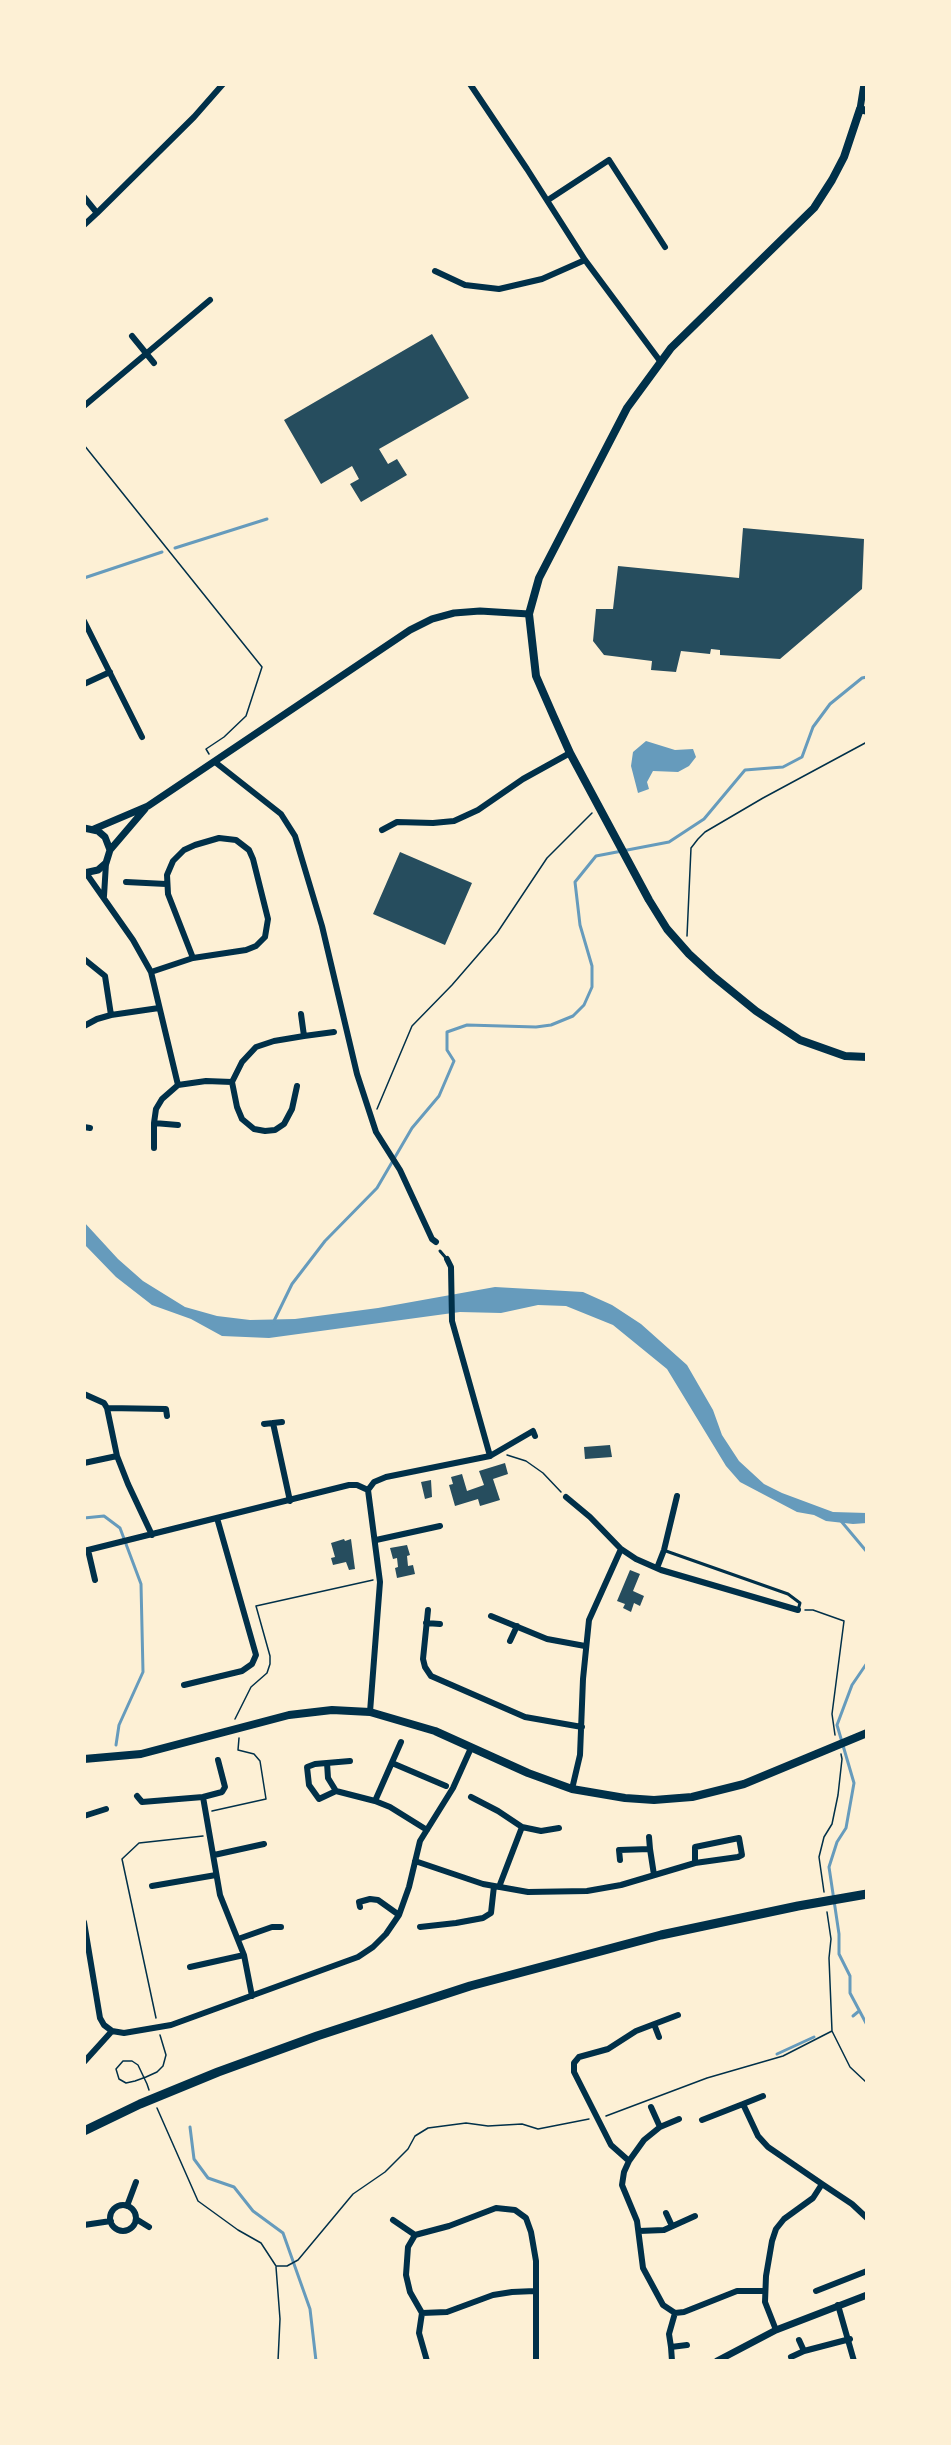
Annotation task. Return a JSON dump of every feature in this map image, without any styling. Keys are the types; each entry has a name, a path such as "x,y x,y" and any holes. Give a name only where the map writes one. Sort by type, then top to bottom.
{"main road":[{"path":"863,110 844,157 814,208 660,361 627,408 539,578 529,614 536,675 570,753 668,929 689,954 713,976 756,1011 800,1040 837,1054 867,1057"},
{"path":"84,1759 141,1754 289,1715 332,1710 370,1712 435,1731 543,1779 572,1789 625,1798 654,1800 692,1797 744,1784 867,1733"},
{"path":"84,2131 140,2104 218,2072 459,1990 661,1935 862,1894"}],"street":[{"path":"84,225 194,117 224,84"},
{"path":"470,84 548,200 585,260 660,361"},
{"path":"863,110 864,84"},
{"path":"548,200 609,160 665,247"},
{"path":"84,197 97,213"},
{"path":"435,271 465,285 499,289 542,279 585,260"},
{"path":"84,406 210,300"},
{"path":"132,336 154,363"},
{"path":"88,827 148,806 351,667 432,619 454,613 480,611 529,614"},
{"path":"84,621 142,737"},
{"path":"84,684 110,672"},
{"path":"382,830 397,822 454,821 478,810 523,779 570,753"},
{"path":"215,762 281,814 295,836 320,917 357,1074 372,1121 400,1170 432,1239 436,1242"},
{"path":"105,898 103,880 110,850 148,806"},
{"path":"88,827 105,837 110,850"},
{"path":"151,972 192,958 246,950 256,946 266,937 268,919 253,859 249,850 236,840 219,838 208,841 184,850 173,861 166,884 192,958"},
{"path":"106,864 98,870 85,873 105,898 151,972 178,1085"},
{"path":"126,882 166,884"},
{"path":"84,959 105,976 111,1015"},
{"path":"84,1026 111,1015 159,1008"},
{"path":"301,1014 304,1036"},
{"path":"297,1086 292,1109 284,1124 276,1130 265,1131 254,1129 242,1119 232,1082 242,1062 256,1047 274,1041 334,1032"},
{"path":"154,1148 156,1109 162,1099 178,1085 206,1081 232,1082"},
{"path":"154,1123 178,1125"},
{"path":"447,1259 451,1267 452,1321 490,1456"},
{"path":"84,1394 104,1403 107,1408 117,1456 152,1535"},
{"path":"107,1408 166,1409 168,1416"},
{"path":"264,1424 282,1422"},
{"path":"273,1423 290,1501"},
{"path":"370,1712 380,1579 368,1490 374,1482 386,1478 490,1456 533,1431 535,1436"},
{"path":"84,1463 117,1456"},
{"path":"95,1580 86,1551 350,1485 357,1485 368,1490"},
{"path":"657,1568 664,1550 677,1496"},
{"path":"566,1497 590,1517 621,1549 657,1568 798,1610"},
{"path":"184,1685 242,1671 252,1664 255,1655 218,1518"},
{"path":"376,1540 440,1526"},
{"path":"572,1789 580,1755 585,1646 589,1620 621,1549"},
{"path":"428,1610 423,1659 431,1676 525,1717 582,1727"},
{"path":"491,1616 547,1639 585,1646"},
{"path":"426,1623 440,1624"},
{"path":"510,1641 517,1626"},
{"path":"375,1801 401,1742"},
{"path":"84,1922 100,2018 104,2025 112,2031 124,2033 159,2029 358,1957 386,1934 399,1915 409,1887 420,1841 453,1788 471,1748"},
{"path":"137,1796 142,1802 203,1797 222,1792 225,1787 226,1773 218,1760"},
{"path":"336,1791 319,1799 309,1785 307,1767 350,1761"},
{"path":"327,1763 328,1778 336,1791 390,1807 427,1830"},
{"path":"392,1763 446,1786"},
{"path":"203,1797 220,1895 244,1955 252,1996"},
{"path":"471,1797 522,1827 541,1831 559,1828"},
{"path":"84,1816 106,1809"},
{"path":"420,1927 456,1923 483,1918 491,1914 496,1886 522,1827"},
{"path":"649,1837 654,1875"},
{"path":"415,1861 483,1884 528,1892 587,1891 621,1885 694,1863 738,1857 742,1855 739,1838 695,1847 694,1863"},
{"path":"214,1855 264,1844"},
{"path":"620,1860 619,1850 650,1849"},
{"path":"153,1886 216,1875"},
{"path":"359,1902 370,1899 378,1900 399,1915"},
{"path":"238,1939 272,1927 281,1927"},
{"path":"190,1967 244,1955"},
{"path":"84,1986 94,1986"},
{"path":"629,2161 611,2145 578,2082 574,2068 576,2060 583,2055 608,2049 636,2031 678,2015"},
{"path":"654,2024 659,2037"},
{"path":"84,2062 112,2031"},
{"path":"702,2120 764,2096"},
{"path":"743,2104 758,2136 768,2147 852,2204 867,2218"},
{"path":"651,2107 660,2127"},
{"path":"679,2119 660,2127 644,2140 624,2172 622,2185 637,2221 640,2258 649,2282 663,2305 675,2313 694,2309 737,2291 765,2291"},
{"path":"127,2206 136,2182"},
{"path":"776,2330 765,2302 772,2241 776,2229 784,2219 813,2198 822,2184"},
{"path":"119,2206 127,2206 134,2211 136,2219 132,2227 124,2231 116,2228 111,2221 113,2210 119,2206"},
{"path":"427,2361 419,2333 422,2313 410,2292 406,2275 408,2247 415,2235 449,2226 496,2208 515,2210 526,2218 531,2232 536,2261 536,2361"},
{"path":"666,2213 672,2226"},
{"path":"639,2231 664,2230 695,2216"},
{"path":"136,2219 149,2227"},
{"path":"393,2220 415,2235"},
{"path":"84,2225 111,2221"},
{"path":"816,2291 867,2271"},
{"path":"422,2313 447,2312 493,2295 535,2291"},
{"path":"717,2361 776,2330 867,2295"},
{"path":"838,2306 850,2339 854,2361"},
{"path":"672,2361 669,2334 675,2313"},
{"path":"791,2357 804,2351 850,2339"},
{"path":"799,2340 804,2351"},
{"path":"671,2347 687,2345"}],"lane":[{"path":"440,1251 447,1259"},
{"path":"664,1550 788,1594 800,1603 798,1610"}],"path":[{"path":"84,445 262,667 246,716 224,737 206,749"},
{"path":"687,936 691,848 698,839 705,832 763,798 867,742"},
{"path":"372,1121 412,1026 452,985 497,933 547,858 600,806"},
{"path":"490,1456 511,1456 526,1461 543,1473 566,1497"},
{"path":"255,1606 380,1579"},
{"path":"798,1610 813,1610 844,1621 832,1714 835,1737"},
{"path":"205,1812 266,1798 260,1761 254,1754 238,1750 239,1736"},
{"path":"824,1897 819,1857 824,1837 832,1824 838,1795 842,1759 839,1748"},
{"path":"151,2093 138,2065 132,2061 123,2061 116,2069 119,2079 126,2083 135,2081 157,2072 163,2066 166,2055 122,1859 139,1843 210,1835"},
{"path":"826,1907 831,1939 829,1958 832,2031 850,2067 867,2083"},
{"path":"276,2266 287,2266 298,2260 353,2194 385,2172 408,2149 415,2136 428,2128 465,2123 488,2126 522,2124 538,2129 598,2118 707,2078 783,2056 832,2031"},
{"path":"155,2103 198,2201 238,2230 261,2243 276,2266 280,2319 278,2361"}],"water":[{"path":"646,741 675,750 693,749 696,757 689,766 678,772 653,771 647,782 649,789 638,793 631,766 633,752"},
{"path":"84,1222 118,1259 143,1281 185,1307 217,1316 250,1320 295,1319 378,1308 495,1287 583,1292 612,1305 641,1324 687,1365 713,1410 722,1435 739,1461 764,1484 833,1512 867,1513 867,1523 826,1521 814,1515 797,1512 740,1482 726,1466 667,1369 613,1325 566,1306 538,1305 501,1313 460,1312 269,1338 222,1336 191,1319 152,1305 116,1277 84,1244"}],"building":[{"path":"432,334 469,398 379,449 388,464 397,459 407,475 361,502 350,484 359,479 352,466 321,484 284,420"},
{"path":"743,528 864,539 862,589 780,659 720,655 720,650 711,649 710,654 681,651 676,672 651,670 652,661 604,655 593,641 596,609 613,609 618,566 739,578"},
{"path":"400,852 472,883 445,945 373,914"},
{"path":"610,1445 612,1457 585,1459 584,1447"},
{"path":"505,1463 508,1474 493,1479 500,1500 480,1506 478,1499 455,1506 449,1485 453,1484 451,1477 462,1474 467,1491 484,1485 479,1471"},
{"path":"431,1480 432,1497 425,1499 421,1482"},
{"path":"344,1539 345,1541 351,1539 355,1569 349,1570 346,1562 333,1565 331,1558 335,1557 331,1543"},
{"path":"407,1545 410,1555 407,1556 408,1566 413,1565 415,1574 397,1578 395,1568 398,1567 397,1558 393,1559 390,1548"},
{"path":"630,1570 640,1574 633,1591 644,1596 640,1606 634,1603 631,1612 623,1608 625,1604 617,1601"}],"waterway":[{"path":"175,548 267,519"},
{"path":"84,578 162,552"},
{"path":"273,1323 292,1284 325,1241 377,1188 412,1128 439,1096 454,1061 447,1050 447,1032 467,1025 536,1027 551,1025 573,1016 584,1005 592,987 592,966 580,925 575,882 596,856 669,842 704,819 745,770 783,767 802,757 813,727 830,704 862,678 867,677"},
{"path":"84,1518 104,1516 120,1528 141,1584 143,1672 119,1725 116,1745"},
{"path":"841,1521 867,1552"},
{"path":"867,1663 852,1685 837,1725 854,1783 846,1828 837,1842 829,1867 839,1934 839,1954 850,1976 850,1993 867,2025"},
{"path":"853,2016 859,2011"},
{"path":"777,2054 814,2037"},
{"path":"190,2127 194,2159 208,2178 234,2187 253,2211 283,2233 310,2309 316,2361"}]}
